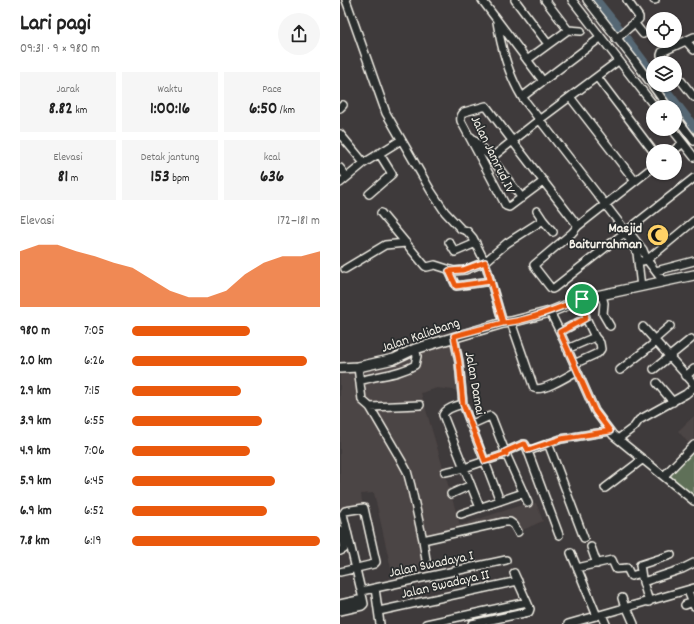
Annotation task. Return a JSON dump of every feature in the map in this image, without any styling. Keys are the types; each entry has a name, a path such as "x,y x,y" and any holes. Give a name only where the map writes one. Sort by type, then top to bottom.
{"main road":[{"name":"Jalan Kaliabang","path":"340,368 394,359 415,349 454,336 550,312 582,299 602,296 662,281 694,275"}],"street":[{"path":"482,0 543,81"},
{"path":"515,0 548,44"},
{"path":"545,0 568,30"},
{"path":"572,0 649,100"},
{"path":"587,0 620,36 634,60 663,100"},
{"path":"620,36 639,19 627,0"},
{"path":"347,1 375,80 381,102 401,140 445,212 461,229 469,233 476,243 485,262 491,281 534,388 538,389 550,385 577,371"},
{"path":"496,19 511,72 516,87 522,97 626,231 637,253 656,271 662,281"},
{"path":"635,24 643,34"},
{"path":"527,60 568,30 581,31"},
{"path":"522,97 600,38"},
{"path":"662,56 662,52 694,38"},
{"path":"686,41 694,50"},
{"path":"491,158 618,61"},
{"path":"597,77 648,144"},
{"path":"682,81 694,97"},
{"path":"570,97 635,181"},
{"name":"Jalan Jamrud IV","path":"513,141 486,106 464,112 460,118 506,206 509,207 522,198"},
{"path":"682,125 694,141"},
{"path":"340,134 364,163"},
{"path":"678,136 694,157"},
{"path":"470,137 472,137 491,158 522,198 544,181"},
{"path":"340,182 364,163 401,140"},
{"path":"513,141 578,226"},
{"path":"369,194 392,174 379,153"},
{"path":"340,168 347,177"},
{"path":"646,172 578,226 572,233 534,265 552,289 694,178"},
{"path":"537,211 553,232"},
{"path":"381,213 425,266 435,265 449,271 463,270 485,262 507,243 543,220"},
{"path":"641,287 643,260 694,221"},
{"path":"449,242 455,252 476,243"},
{"path":"345,269 385,245 406,243"},
{"path":"656,271 693,261"},
{"path":"449,271 456,286 491,281"},
{"path":"602,296 604,304 603,314 610,326"},
{"path":"574,364 596,355 601,349 600,343 594,336 586,318 582,299"},
{"path":"550,312 595,411 610,431 694,501"},
{"path":"560,332 586,318"},
{"path":"620,370 655,341 670,326"},
{"path":"643,327 694,384"},
{"name":"Jalan Damai","path":"454,336 459,362 463,404 500,501"},
{"path":"567,349 594,336"},
{"path":"654,368 691,339"},
{"path":"360,381 395,373 415,365 417,356 415,349"},
{"path":"358,366 362,400 370,407 398,454 406,471 411,486 426,560"},
{"path":"686,376 694,369"},
{"path":"657,383 673,402"},
{"path":"618,439 634,427 639,420 673,402 694,387"},
{"path":"463,404 449,409 443,415 480,508"},
{"path":"370,407 420,405"},
{"path":"470,425 491,416 505,453 528,503"},
{"path":"528,450 559,439 610,431"},
{"path":"548,443 584,538"},
{"path":"445,472 485,461 525,444 559,535"},
{"path":"664,476 694,445"},
{"path":"605,488 643,459"},
{"path":"451,494 471,485"},
{"path":"460,514 523,493"},
{"path":"340,572 356,568 374,564 376,561 365,510 363,508 345,511 343,514 356,568 363,599 363,606 340,611"},
{"path":"423,540 504,522 510,522 514,525 518,532"},
{"path":"340,530 344,549 340,551"},
{"path":"591,547 597,564"},
{"path":"571,553 599,616 606,624"},
{"path":"649,602 642,584 643,582 640,565 671,555"},
{"name":"Jalan Swadaya I","path":"361,591 506,560"},
{"path":"577,568 612,560 616,569 627,568 631,576 641,573"},
{"path":"643,582 694,563"},
{"path":"472,624 529,612 530,609 514,573"},
{"name":"Jalan Swadaya II","path":"379,611 518,581"},
{"path":"375,588 380,624"},
{"path":"568,624 691,590 694,604 685,605"},
{"path":"622,598 634,624"},
{"path":"340,604 363,599"},
{"path":"426,624 527,602"}],"shaded area":[{"path":"454,337 461,391 437,388 421,393 460,525 528,503 536,503 543,521 518,532 510,522 423,540 426,566 392,573 374,493 361,494 363,508 345,511 346,527 340,529 340,368 358,367"},
{"path":"694,416 694,443 691,446 678,431"}],"green space":[{"path":"587,0 596,0 646,64 646,78"},
{"path":"657,92 667,92 673,100 663,100"},
{"path":"682,111 694,127 694,141 682,125"},
{"path":"694,445 694,501 664,476"}],"waterway":[{"path":"596,0 621,31"},
{"path":"625,37 646,65"},
{"path":"667,92 694,127"}],"place":[{"name":"Masjid Baiturrahman","path":"658,235"}],"route":[{"path":"582,299 550,312 503,323 491,281 456,286 454,285 449,271 463,270 485,262 497,298 503,323 454,336 459,362 463,404 485,461 506,454 505,452 523,444 525,444 528,450 561,439 610,431 595,411 560,332 586,318 582,299"}]}
